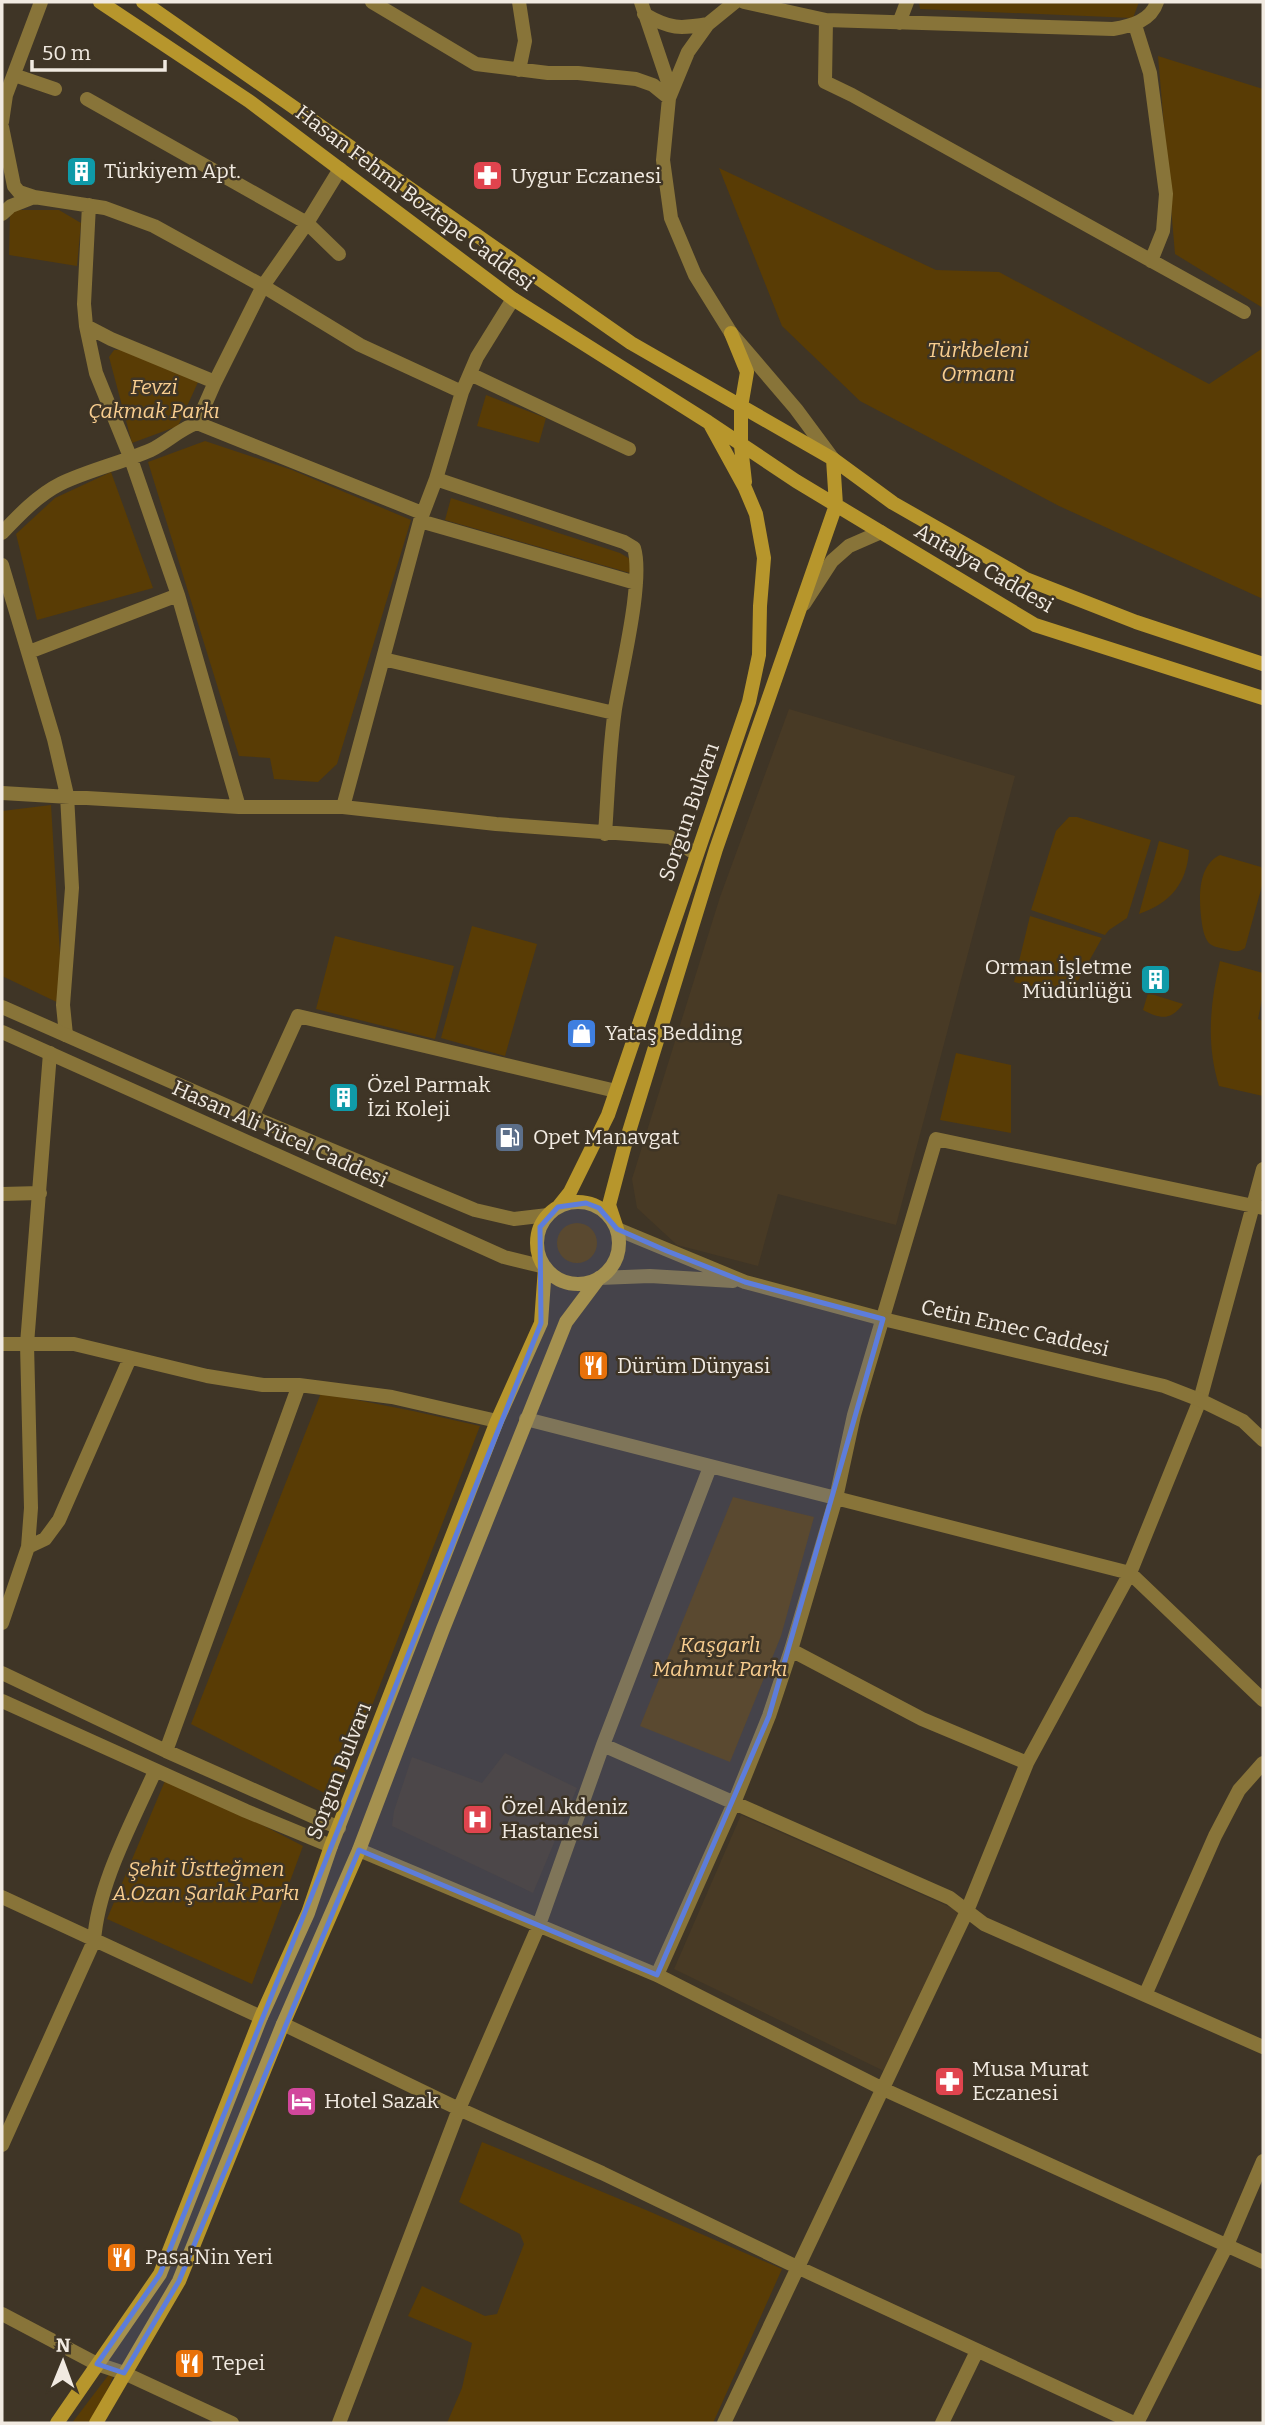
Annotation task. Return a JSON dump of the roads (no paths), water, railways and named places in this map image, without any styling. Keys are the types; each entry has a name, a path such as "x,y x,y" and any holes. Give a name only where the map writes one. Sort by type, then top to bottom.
{"main road":[{"name":"Hasan Fehmi Boztepe Caddesi","path":"100,2 249,101 513,299 708,422"},
{"name":"Hasan Fehmi Boztepe Caddesi","path":"143,2 631,343 741,407"},
{"path":"731,333 747,372 741,407 741,446 746,488"},
{"name":"Antalya Caddesi","path":"741,407 833,459 893,503 1026,579 1136,622 1263,664"},
{"name":"Antalya Caddesi","path":"708,422 741,446 836,505 1035,625 1263,698"},
{"name":"Sorgun Bulvarı","path":"553,1211 570,1192 608,1115 749,702 759,655 764,558 756,514 746,488 708,422"},
{"path":"833,459 836,505"},
{"name":"Sorgun Bulvarı","path":"617,1229 609,1205 624,1147 716,849 836,505"},
{"path":"96,2423 179,2281 284,2024 359,1850 566,1322 617,1257 617,1229 610,1217 599,1208 586,1203 571,1203 553,1211 540,1227 537,1240 538,1254 545,1267 553,1276 576,1284 599,1278"},
{"name":"Sorgun Bulvarı","path":"57,2423 160,2274 261,2017 308,1913 331,1846 497,1421 541,1323 545,1267"}],"street":[{"path":"41,2 6,95 2,125 14,186 19,192 34,197 105,208 154,226 263,286 360,345 463,392"},
{"path":"372,2 477,64 636,79 670,94"},
{"path":"519,2 525,41 519,70"},
{"path":"735,2 708,24 688,52 670,94 663,160 671,218 695,275 731,333 796,409 833,459"},
{"path":"744,2 826,20 1113,29 1135,25 1155,9 1157,2"},
{"path":"899,23 907,2"},
{"path":"643,8 670,94"},
{"path":"643,8 662,24 681,29 708,24"},
{"path":"826,20 825,82 852,94 1244,312"},
{"path":"1135,25 1150,73 1166,194 1163,231 1151,261"},
{"path":"14,75 55,89"},
{"path":"88,99 307,223 339,254"},
{"path":"197,423 263,286 307,223 340,169"},
{"path":"2,214 11,206 34,197"},
{"path":"89,205 84,304 96,373 131,459 178,595 239,807"},
{"path":"343,807 421,517 477,357 513,299"},
{"path":"86,326 215,382"},
{"path":"470,374 629,449"},
{"path":"2,533 17,516 58,485 131,459 163,444 197,423 421,517 636,583"},
{"path":"436,479 624,542 634,548 637,560 636,583 614,713 605,834"},
{"name":"Sorgun Bulvarı","path":"800,611 832,561 849,546 881,532"},
{"path":"2,565 54,738 67,795 72,888 63,1005 66,1035"},
{"path":"29,652 178,595"},
{"path":"383,659 614,713"},
{"path":"2,793 239,807 343,807 605,834 670,837 696,854"},
{"name":"Hasan Ali Yücel Caddesi","path":"2,1007 251,1117 475,1210 514,1219 553,1211"},
{"path":"251,1117 298,1016 616,1091"},
{"name":"Hasan Ali Yücel Caddesi","path":"2,1032 492,1251 545,1267"},
{"path":"2,1623 28,1547 31,1508 27,1344 50,1053"},
{"path":"657,1975 734,1803 769,1716 836,1498 854,1415 936,1139 1258,1207"},
{"path":"724,2423 967,1911 1027,1763 1130,1573 1200,1400 1258,1207 1263,1168"},
{"path":"2,1194 40,1193"},
{"path":"617,1229 745,1282"},
{"path":"599,1278 650,1276 745,1282"},
{"name":"Cetin Emec Caddesi","path":"745,1282 883,1319 1164,1386 1243,1421 1263,1440"},
{"path":"2,1344 74,1344 207,1376 263,1385 299,1385 392,1397 497,1421"},
{"path":"28,1547 46,1539 59,1520 130,1358"},
{"path":"166,1751 299,1385"},
{"path":"526,1419 1130,1573 1263,1700"},
{"path":"339,2423 459,2109 539,1925 603,1745 710,1467"},
{"path":"791,1650 922,1718 1027,1763"},
{"path":"2,1673 166,1751 339,1828"},
{"path":"2,1701 155,1771 331,1846"},
{"path":"603,1745 950,1898 984,1924 1146,1993 1263,2047"},
{"path":"1146,1993 1215,1836 1239,1790 1263,1763"},
{"path":"2,2145 94,1941 96,1915 125,1838 155,1771"},
{"path":"359,1850 657,1975 883,2089 1263,2262"},
{"path":"2,1897 261,2017"},
{"path":"284,2024 459,2109 602,2173 797,2267 1135,2423 1227,2245 1263,2161"},
{"path":"2,2314 97,2364 124,2372 232,2423"},
{"path":"942,2423 977,2351"}],"place":[{"name":"Türkiyem Apt.","path":"81,171"},
{"name":"Uygur Eczanesi","path":"488,176"},
{"name":"Orman İşletme Müdürlüğü","path":"1155,979"},
{"name":"Yataş Bedding","path":"582,1033"},
{"name":"Özel Parmak İzi Koleji","path":"344,1097"},
{"name":"Opet Manavgat","path":"510,1137"},
{"name":"Dürüm Dünyasi","path":"594,1366"},
{"name":"Özel Akdeniz Hastanesi","path":"478,1819"},
{"name":"Musa Murat Eczanesi","path":"949,2081"},
{"name":"Hotel Sazak","path":"301,2101"},
{"name":"Pasa'Nin Yeri","path":"122,2257"},
{"name":"Tepei","path":"189,2363"}],"park label":[{"name":"Türkbeleni Ormanı","path":"978,362"},
{"name":"Fevzi Çakmak Parkı","path":"154,399"},
{"name":"Kaşgarlı Mahmut Parkı","path":"720,1657"},
{"name":"Şehit Üstteğmen A.Ozan Şarlak Parkı","path":"206,1881"}]}
